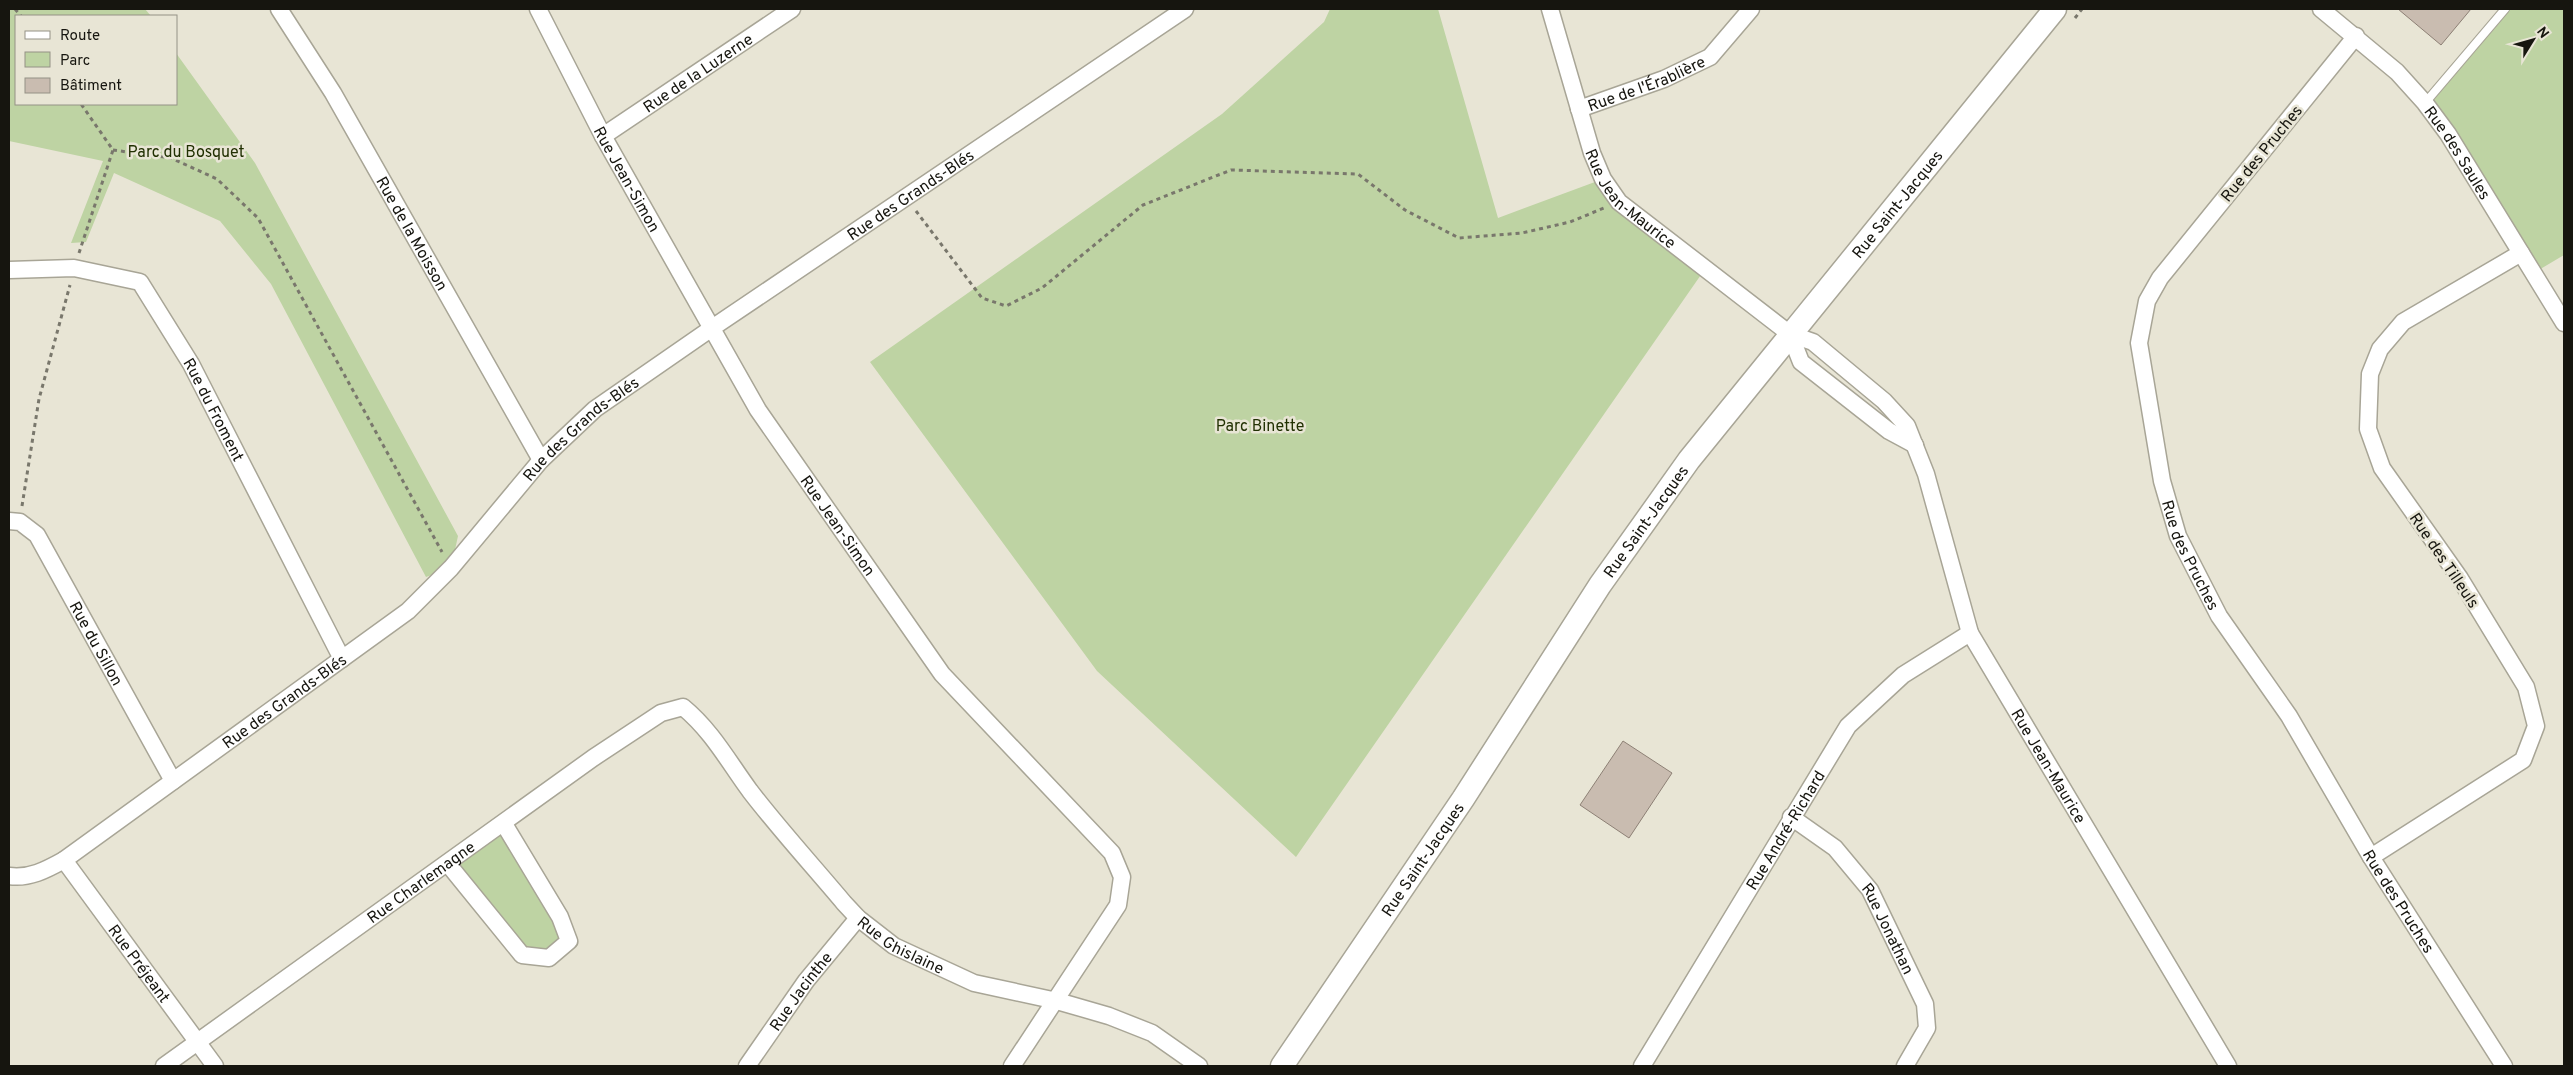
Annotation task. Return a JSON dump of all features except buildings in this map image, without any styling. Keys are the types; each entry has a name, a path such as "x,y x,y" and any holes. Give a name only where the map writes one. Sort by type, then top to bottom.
{"street":[{"name":"Rue de la Moisson","path":"279,9 334,93 541,460"},
{"name":"Rue Jean-Simon","path":"538,9 603,136 758,410 942,674 1112,853 1122,877 1118,905 1057,1001 1012,1066"},
{"name":"Rue de la Luzerne","path":"603,136 792,9"},
{"name":"Rue des Grands-Blés","path":"9,876 20,878 44,871 64,860 408,611 451,568 541,460 595,409 1184,9"},
{"name":"Rue Jean-Maurice","path":"1550,9 1599,170 1618,202 1790,334 1812,342 1884,401 1907,426 1926,474 1970,633 2223,1064"},
{"name":"Rue de l'Érablière","path":"1579,109 1664,79 1710,57 1751,9"},
{"name":"Rue Saint-Jacques","path":"1282,1066 1463,799 1600,585 1689,460 2055,9"},
{"name":"Rue des Saules","path":"2321,9 2356,36 2397,72 2425,103 2448,134 2564,324"},
{"name":"Rue des Pruches","path":"2356,36 2160,278 2147,301 2139,343 2162,481 2178,536 2219,616 2289,716 2372,857 2504,1066"},
{"name":"Rue des Tilleuls","path":"2372,857 2523,760 2536,726 2526,688 2459,577 2382,468 2368,429 2370,374 2380,350 2403,322 2521,253"},
{"name":"Rue du Froment","path":"9,270 74,268 140,282 190,364 342,659"},
{"path":"1790,334 1801,362 1889,431 1914,444"},
{"name":"Rue du Sillon","path":"14,521 37,535 173,781"},
{"name":"Rue André-Richard","path":"1642,1066 1791,817 1848,726 1903,675 1970,633"},
{"name":"Rue Ghislaine","path":"683,707 698,719 720,746 750,790 858,918 894,946 974,983 1057,1001 1109,1016 1152,1033 1199,1066"},
{"name":"Rue Charlemagne","path":"164,1066 504,824 593,758 662,713 683,707"},
{"name":"Rue Jonathan","path":"1791,817 1835,848 1870,890 1926,1004 1927,1028 1905,1066"},
{"path":"448,864 522,955 550,958 569,941 560,917 504,824"},
{"name":"Rue Préjeant","path":"64,860 197,1044 215,1066"},
{"name":"Rue Jacinthe","path":"747,1066 806,982 858,918"}],"lane":[{"path":"2425,103 2505,9"}],"path":[{"path":"82,105 113,150 171,158 217,179 258,218 451,568"},
{"path":"14,521 39,399 74,268 113,150"},
{"path":"906,198 982,298 1006,306 1042,288 1143,205 1232,170 1358,174 1405,210 1459,238 1522,233 1570,222 1618,202"}],"green space":[{"name":"Parc du Bosquet","path":"9,9 145,9 150,15 15,15 15,105 178,105 178,56 255,163 458,536 451,568 426,577 271,284 220,221 114,173 86,242 71,243 103,161 9,141"},
{"name":"Parc Binette","path":"1330,9 1438,9 1498,218 1603,179 1705,269 1296,857 1097,671 870,362 1222,114 1324,22"},
{"path":"2505,9 2564,9 2564,255 2532,274 2425,103"},
{"path":"504,824 569,941 549,958 522,955 448,864"}]}
